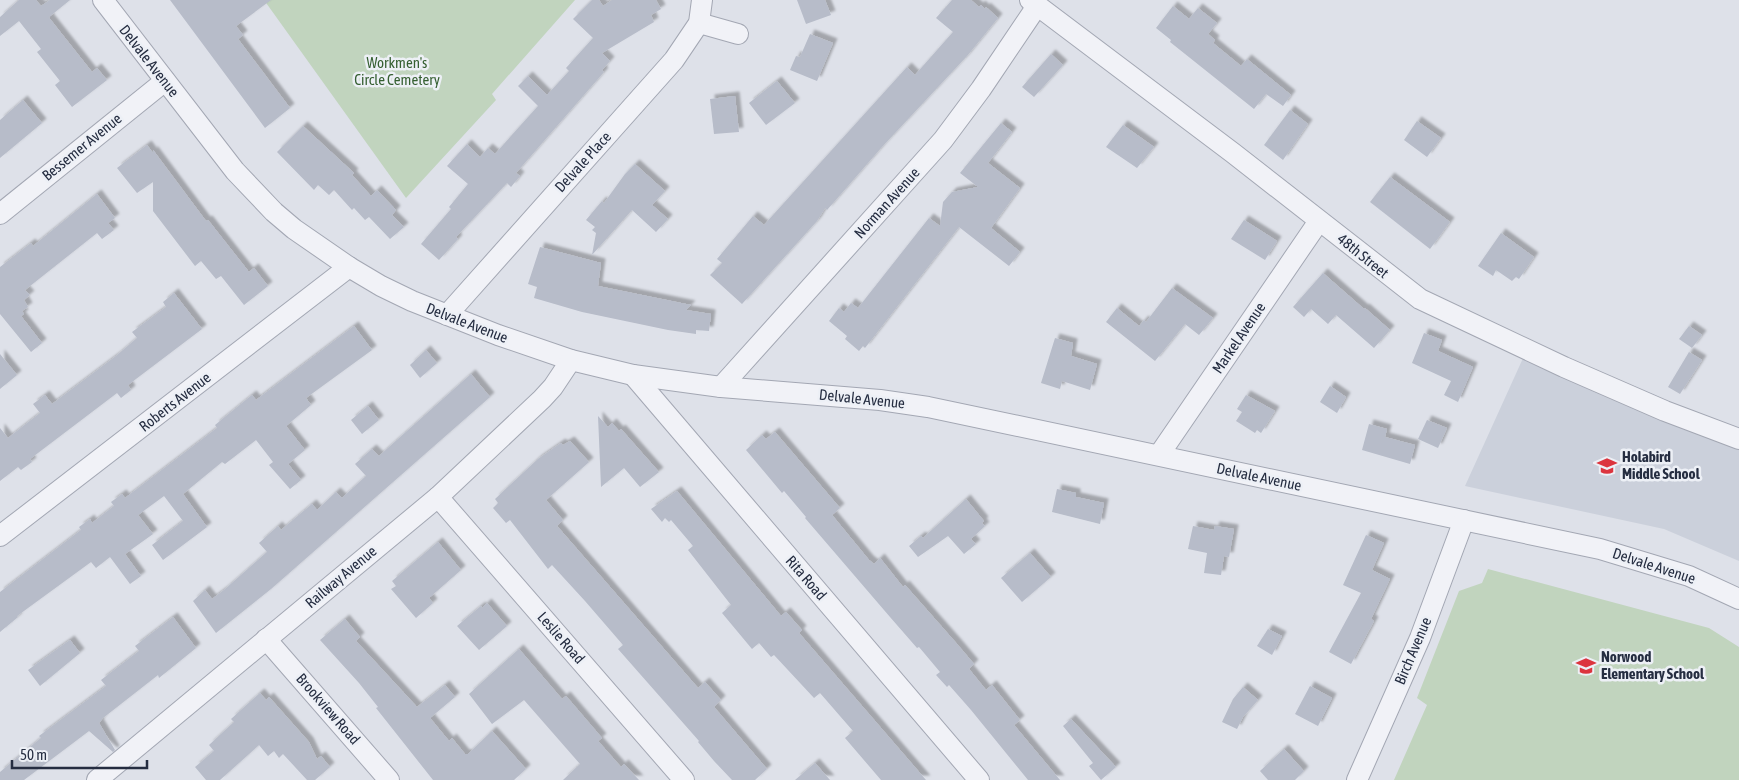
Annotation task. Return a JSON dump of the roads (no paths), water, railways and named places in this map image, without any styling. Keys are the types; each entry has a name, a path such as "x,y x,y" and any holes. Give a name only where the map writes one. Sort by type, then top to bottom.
{"street":[{"name":"Delvale Avenue","path":"103,0 235,171 268,206 294,229 350,267 404,297 447,315 571,360 633,375 721,387 880,400 928,407 1464,520 1644,561 1689,576 1739,599"},
{"name":"Delvale Place","path":"447,315 674,60 699,23 702,0"},
{"name":"48th Street","path":"1033,3 1233,153 1420,299 1564,367 1665,411 1739,440"},
{"name":"Norman Avenue","path":"721,387 942,140 981,90 1033,3"},
{"path":"699,23 738,34"},
{"name":"Bessemer Avenue","path":"0,214 165,81"},
{"name":"Markel Avenue","path":"1159,455 1319,221"},
{"name":"Roberts Avenue","path":"0,536 350,267"},
{"name":"Railway Avenue","path":"97,780 438,497 542,399 553,387 571,360"},
{"name":"Rita Road","path":"633,375 979,780"},
{"name":"Leslie Road","path":"438,497 684,780"},
{"name":"Birch Avenue","path":"1357,780 1420,638 1464,520"},
{"name":"Brookview Road","path":"266,639 389,780"}],"place":[{"name":"Holabird Middle School","path":"1607,466"},
{"name":"Norwood Elementary School","path":"1586,666"}],"park label":[{"name":"Workmen's Circle Cemetery","path":"397,72"}]}
